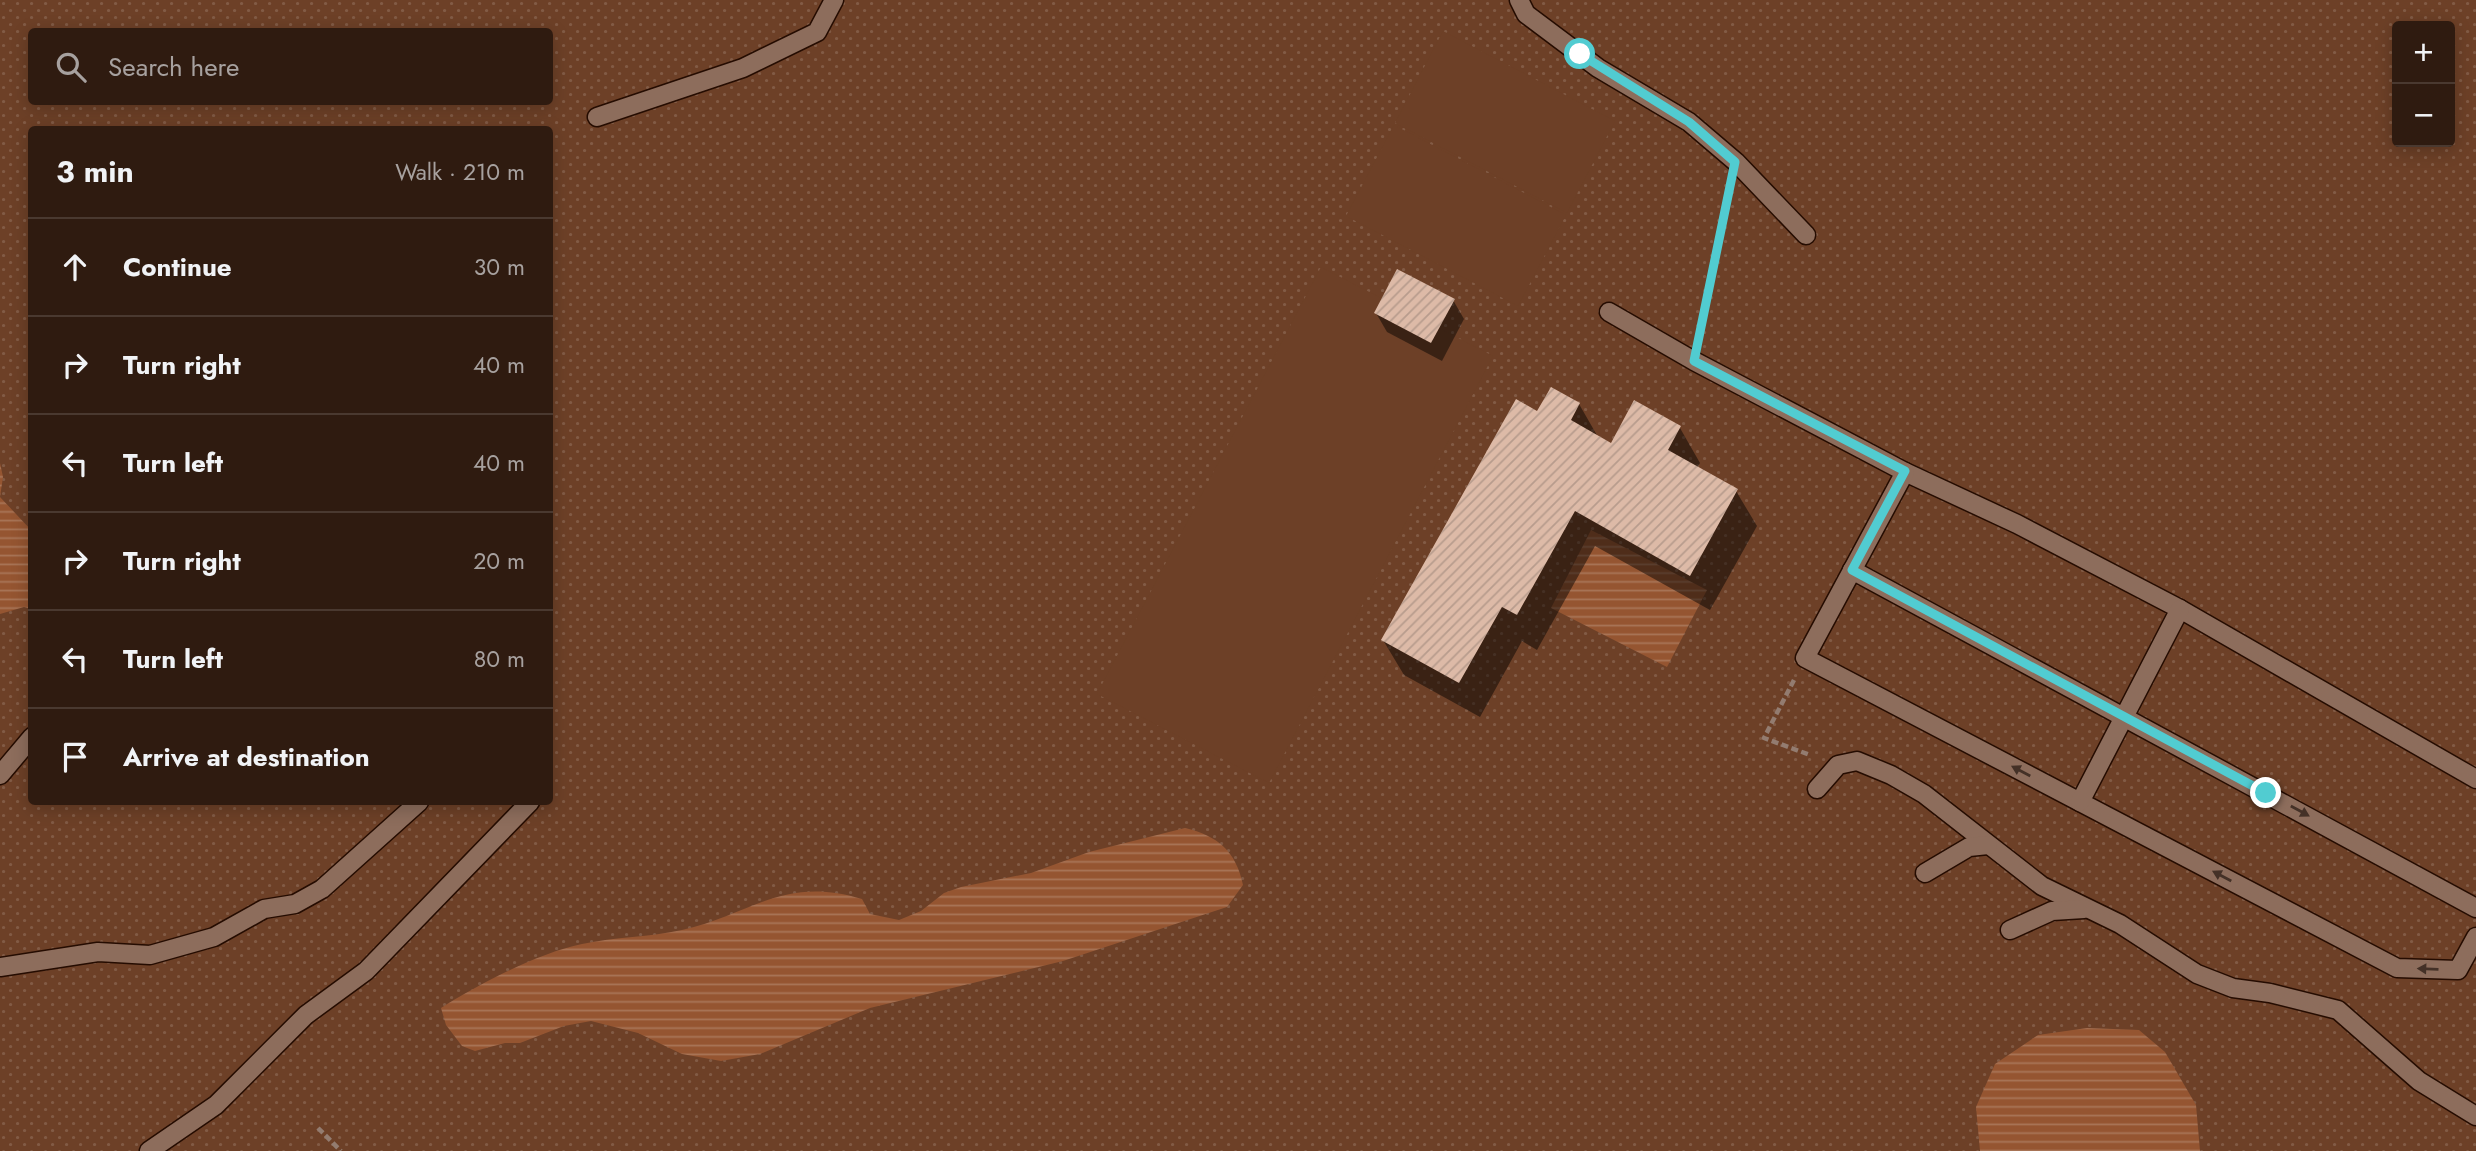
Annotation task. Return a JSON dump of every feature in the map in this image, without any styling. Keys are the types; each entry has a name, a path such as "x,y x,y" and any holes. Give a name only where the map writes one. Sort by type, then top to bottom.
{"lane":[{"path":"597,117 743,68 817,32 834,0"},
{"path":"1518,0 1526,14 1598,68 1689,122 1735,162 1806,235"},
{"path":"1609,312 1694,361 1905,471 2017,524 2180,609 2476,779"},
{"path":"1905,471 1805,658 2397,968 2459,970 2476,937"},
{"path":"1852,570 2126,716 2476,908"},
{"path":"2080,802 2180,609"},
{"path":"0,775 28,742"},
{"path":"1817,789 1838,765 1857,761 1891,775 1924,794 2042,887 2120,924 2197,974 2233,988 2270,993 2338,1010 2419,1081 2476,1116"},
{"path":"0,967 98,952 150,955 214,937 264,909 295,904 322,889 416,805"},
{"path":"149,1151 216,1105 306,1015 366,971 527,805"},
{"path":"1925,873 1969,847 1988,845"},
{"path":"2010,930 2052,911 2084,909"}],"path":[{"path":"1694,361 1735,162"},
{"path":"1805,658 1764,738 1838,765"},
{"path":"318,1128 341,1151"}],"shaded area":[{"path":"0,0 2476,0 2476,1151 0,1151"},
{"path":"1443,31 1615,121 1567,213 1395,123"},
{"path":"1394,125 1566,215 1518,306 1346,216"},
{"path":"1321,267 1493,356 1269,783 1097,694"},
{"path":"0,463 3,477 0,497"},
{"path":"0,497 28,527 28,608 0,614"},
{"path":"1591,530 1707,590 1667,667 1551,608"},
{"path":"1185,828 1216,841 1236,863 1243,885 1227,907 1063,961 870,1008 760,1054 721,1061 682,1054 638,1033 591,1021 564,1026 520,1043 505,1043 475,1051 462,1046 446,1025 441,1008 509,970 565,948 682,930 768,900 810,892 834,893 862,899 870,914 899,920 921,911 944,893 961,887 1031,873 1089,852"},
{"path":"2087,1028 2139,1030 2165,1052 2196,1105 2200,1151 1980,1151 1976,1107 1995,1064 2038,1035"}],"building":[{"path":"1397,269 1455,299 1431,343 1374,313"},
{"path":"1551,387 1580,403 1571,420 1611,443 1634,400 1681,426 1668,450 1738,489 1690,576 1575,511 1517,615 1502,607 1459,683 1381,640 1516,399 1537,411"}],"route":[{"path":"1580,54 1598,68 1689,122 1735,162 1694,361 1905,471 1852,570 2266,793"}]}
